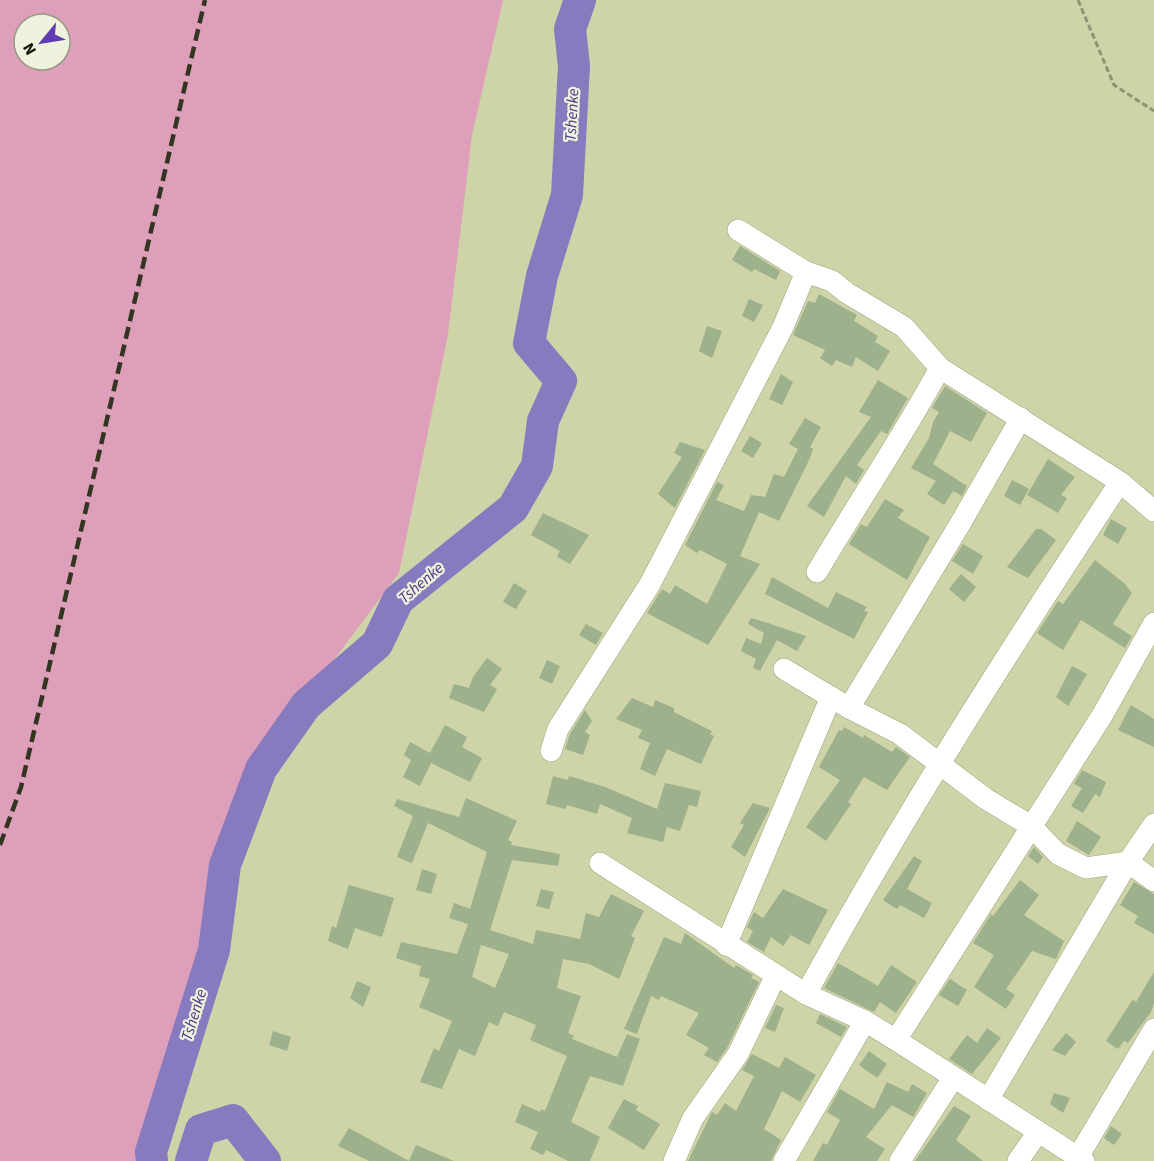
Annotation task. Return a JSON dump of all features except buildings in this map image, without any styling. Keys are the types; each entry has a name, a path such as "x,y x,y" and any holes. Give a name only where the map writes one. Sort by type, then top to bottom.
{"street":[{"path":"738,230 806,272 832,281 847,293 904,327 940,368 1120,482 1154,511"},
{"path":"551,751 558,729 650,584 783,327 806,272"},
{"path":"817,572 911,421 940,368"},
{"path":"726,945 774,838 801,763 960,524 1021,418"},
{"path":"806,994 851,912 987,684 1120,482"},
{"path":"896,1040 1102,714 1154,623"},
{"path":"784,669 900,734 986,799 1031,826 1058,854 1086,868 1128,862 1154,881"},
{"path":"988,1100 1128,862 1154,824"},
{"path":"600,863 806,994 865,1021 896,1040 1081,1159 1154,1029"},
{"path":"674,1161 693,1118 738,1054 776,975"},
{"path":"784,1161 865,1021"},
{"path":"900,1161 953,1077"},
{"path":"1018,1161 1038,1132"}],"path":[{"path":"1078,0 1114,85 1154,111"}],"shaded area":[{"path":"0,0 503,0 472,135 448,334 399,573 300,705 194,993 166,1161 0,1161"}],"waterway":[{"name":"Tshenke","path":"152,1161 151,1152 214,950 225,865 261,769 306,705 377,644 398,600 513,508 537,466 543,421 561,381 529,343 542,276 567,195 574,66 570,29 580,0"},
{"name":"Tshenke","path":"191,1161 201,1130 233,1120 265,1161"}],"railway":[{"path":"0,845 21,787 205,0"}]}
